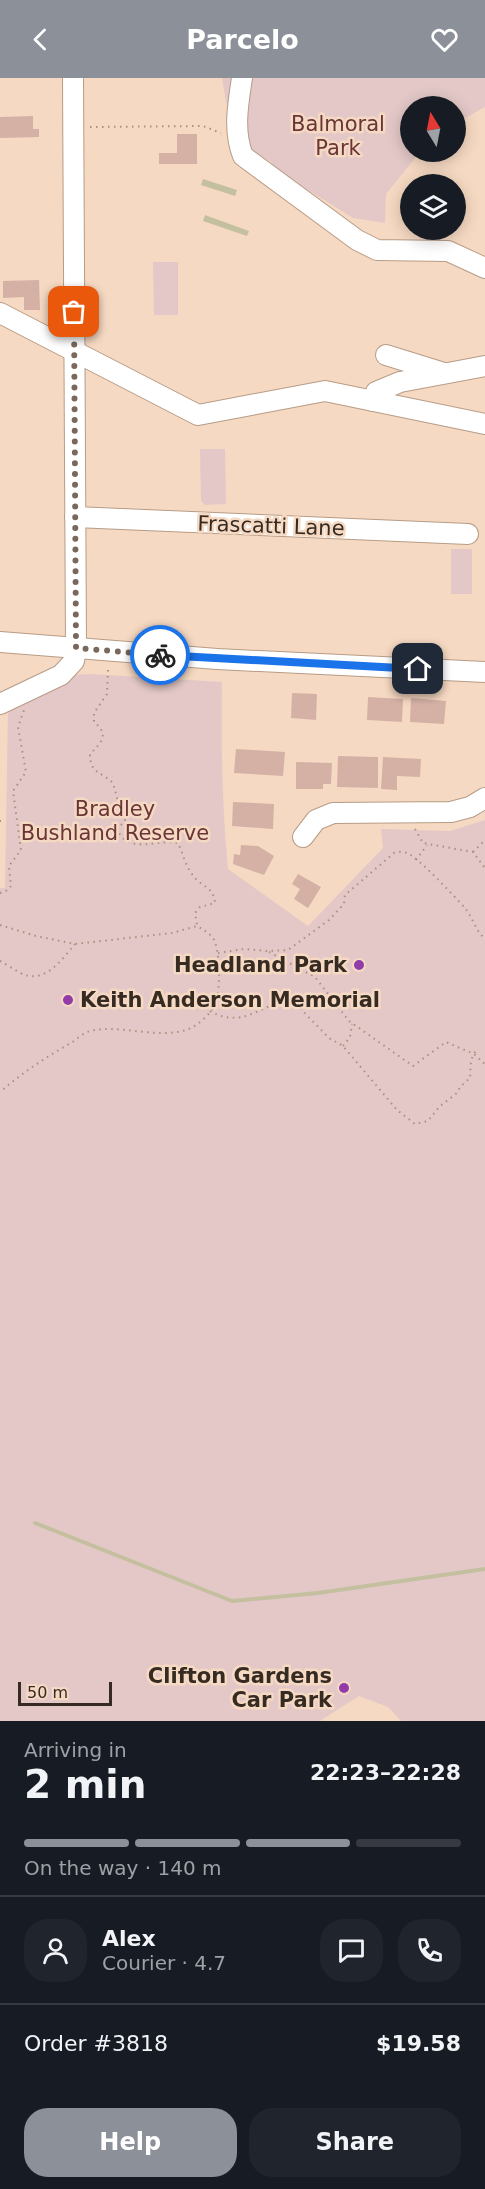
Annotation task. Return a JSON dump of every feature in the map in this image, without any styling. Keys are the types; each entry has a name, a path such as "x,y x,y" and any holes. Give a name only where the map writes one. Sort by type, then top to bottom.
{"street":[{"path":"0,704 61,675 74,661 76,648 73,78"},
{"path":"242,78 237,139 243,156 357,240 377,250 448,251 485,268"},
{"path":"0,313 198,415 325,391 485,424"},
{"path":"386,355 447,374"},
{"path":"373,401 376,392 400,382 485,366"},
{"name":"Frascatti Lane","path":"75,518 468,534"},
{"path":"0,642 217,659 485,672"},
{"path":"303,837 316,820 333,813 451,812 470,807 485,798"}],"path":[{"path":"74,127 203,126 237,139"},
{"path":"108,670 106,694 94,713 94,722 100,727 103,735 102,743 90,754 90,764 95,771 113,783 118,805 125,813 125,821 117,829 120,837 130,843 144,845 166,840 178,843 191,873 199,883 210,888 214,894 215,903 200,908 195,913 197,926"},
{"path":"0,893 8,891 11,886 9,866 21,850 13,791 26,772 18,727 26,703 24,692"},
{"path":"406,812 423,843 473,852 485,868"},
{"path":"473,852 485,840"},
{"path":"416,860 428,844"},
{"path":"218,953 244,949 288,950 329,920 344,904 345,896 400,851 410,853 466,909 478,933 485,939"},
{"path":"0,925 36,936 75,944 172,933 197,926 208,932 218,953 217,1000 199,1023 186,1030 137,1032 104,1029 88,1031 28,1069 0,1092"},
{"path":"0,961 24,974 36,977 51,970 75,944"},
{"path":"267,951 315,977 352,1023 413,1066 446,1042 474,1054 485,1064"},
{"path":"210,1011 219,1017 234,1018 252,1015 276,1005 291,1002 296,1004 329,1038 343,1046 397,1110 415,1124 428,1121 470,1078 471,1060 477,1048"},
{"path":"343,1046 350,1037 352,1023"}],"green space":[{"name":"Balmoral Park","path":"222,78 485,78 485,107 466,117 466,96 400,96 400,162 412,162 386,194 385,223 353,218 276,170 271,162 246,147 248,127 226,102"},
{"path":"153,262 178,262 178,315 154,315"},
{"path":"200,449 225,449 226,504 205,505 201,501"},
{"path":"451,549 472,549 472,594 451,594"},
{"name":"Bradley Bushland Reserve","path":"90,674 222,682 222,776 228,869 308,926 383,848 381,829 450,831 485,820 485,1721 401,1721 388,1707 359,1696 320,1721 0,1721 0,888 5,888 8,709 71,675"}],"shaded area":[{"path":"203,179 237,190 235,196 201,185"},
{"path":"205,215 249,231 247,236 203,221"}],"building":[{"path":"33,116 33,129 39,129 39,137 0,138 0,117"},
{"path":"177,134 197,134 197,164 159,164 159,153 177,153"},
{"path":"39,280 40,310 24,310 24,297 3,298 3,281"},
{"path":"292,693 317,694 316,720 291,718"},
{"path":"368,697 403,699 402,722 367,720"},
{"path":"411,698 446,701 444,724 410,722"},
{"path":"236,749 285,752 283,776 234,773"},
{"path":"338,756 378,757 378,788 337,787"},
{"path":"383,757 421,759 420,777 397,776 397,790 381,789"},
{"path":"296,762 332,763 331,784 323,784 323,789 296,789"},
{"path":"233,802 274,804 273,829 232,826"},
{"path":"241,845 258,846 274,856 264,875 233,864 234,854 240,855"},
{"path":"298,874 321,887 308,908 294,899 300,889 292,884"}],"waterway":[{"path":"35,1523 232,1601 318,1593 485,1569"}],"way so far":[{"path":"74,312 76,648 160,655"}],"place":[{"name":"Headland Park","path":"359,965"},
{"name":"Keith Anderson Memorial","path":"68,1000"},
{"name":"Clifton Gardens Car Park","path":"344,1688"}],"route":[{"path":"160,655 418,669"}]}
